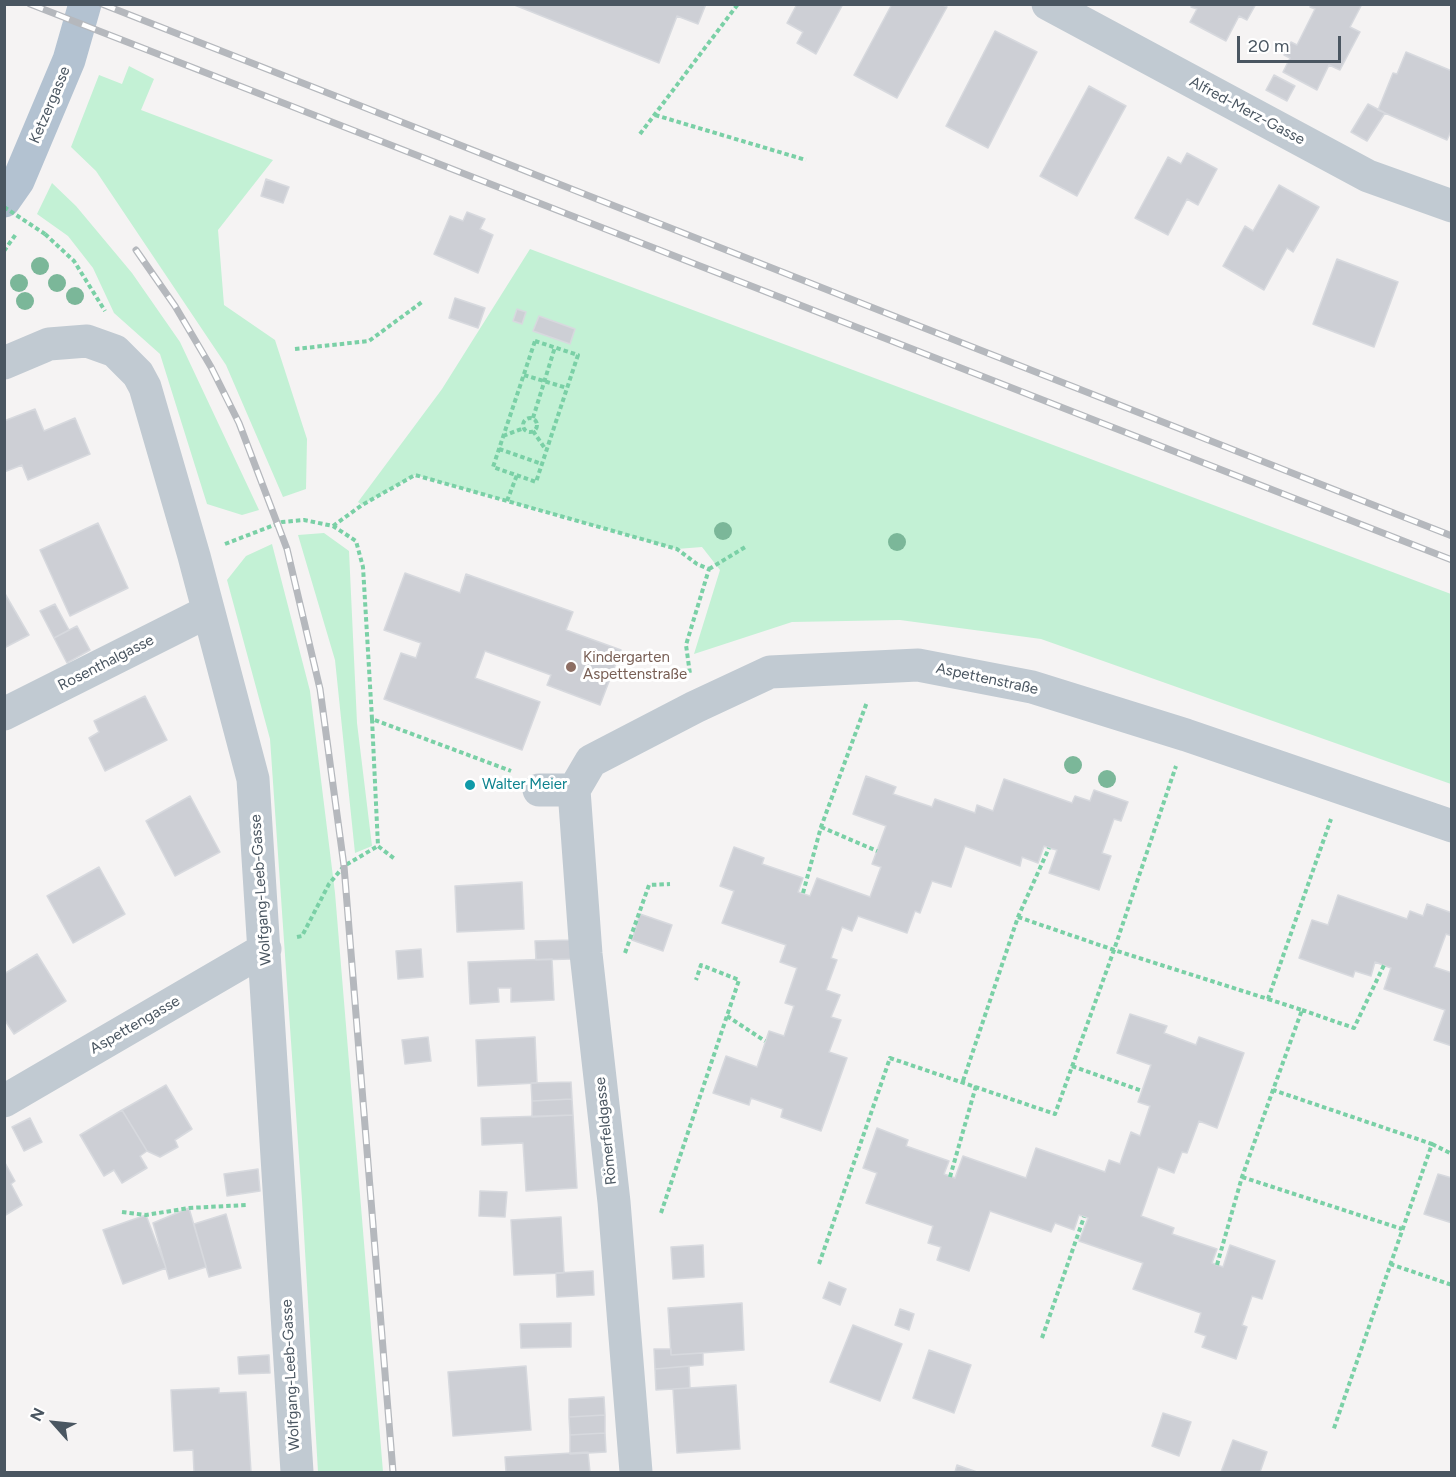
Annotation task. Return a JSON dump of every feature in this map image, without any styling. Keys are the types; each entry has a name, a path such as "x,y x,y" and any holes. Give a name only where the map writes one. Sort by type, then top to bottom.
{"main road":[{"name":"Ketzergasse","path":"4,201 18,181 64,71 86,4"}],"street":[{"name":"Alfred-Merz-Gasse","path":"1048,4 1368,176 1452,206"},
{"name":"Wolfgang-Leeb-Gasse","path":"4,363 49,345 72,340 99,343 115,351 129,362 145,387 194,556 253,779 297,1473"},
{"name":"Rosenthalgasse","path":"4,714 207,612"},
{"name":"Aspettenstraße","path":"574,790 591,761 695,707 770,672 918,665 1032,687 1186,735 1452,826"},
{"path":"538,790 574,790"},
{"name":"Römerfeldgasse","path":"574,790 586,954 614,1202 636,1473"},
{"name":"Aspettengasse","path":"4,1101 265,949"}],"path":[{"path":"640,134 738,4"},
{"path":"655,115 806,160"},
{"path":"4,207 45,234"},
{"path":"295,349 369,341 422,302"},
{"path":"535,341 555,347 578,355 536,482 493,467 535,341"},
{"path":"533,418 555,347"},
{"path":"524,375 567,388"},
{"path":"524,428 527,418 533,418 537,422 537,427 533,431"},
{"path":"504,436 524,428"},
{"path":"524,428 533,431 547,451"},
{"path":"499,449 542,464"},
{"path":"333,526 362,505 415,475 677,549 697,564 709,569"},
{"path":"507,501 517,475"},
{"path":"194,556 282,522 304,520 333,526 356,541 363,567 378,846 396,860"},
{"path":"695,707 686,645 709,569 747,546"},
{"path":"803,893 821,827 883,665"},
{"path":"372,719 512,771 538,790"},
{"path":"819,1264 890,1058 1055,1114 1114,950 1186,735"},
{"path":"1268,999 1342,787"},
{"path":"821,827 877,851"},
{"path":"265,949 302,936 329,884 344,866 378,846"},
{"path":"963,1081 1018,917 1049,848"},
{"path":"625,952 649,885 670,884"},
{"path":"1018,917 1354,1028 1384,965"},
{"path":"661,1213 739,981 701,965 696,980"},
{"path":"1216,1265 1242,1177 1302,1010"},
{"path":"727,1016 765,1041"},
{"path":"1072,1066 1142,1091"},
{"path":"950,1177 976,1086"},
{"path":"1273,1090 1432,1144 1452,1154"},
{"path":"1333,1431 1432,1144"},
{"path":"1242,1177 1402,1229"},
{"path":"122,1212 146,1215 189,1208 281,1203"},
{"path":"1042,1338 1084,1217"},
{"path":"1390,1264 1452,1285"}],"green space":[{"path":"129,66 154,79 141,110 273,160 218,230 224,305 275,340 307,439 306,489 283,497 226,365 96,171 71,147 99,75 122,84"},
{"path":"52,183 76,206 132,273 180,342 259,510 242,515 207,504 160,354 114,313 93,268 68,236 37,214"},
{"path":"530,249 1451,594 1451,784 1041,639 900,620 792,622 694,654 720,570 702,547 677,549 415,475 362,505 358,502 442,389"},
{"path":"324,533 349,551 357,723 372,846 355,853 335,660 298,535"},
{"path":"272,544 310,691 335,893 383,1472 318,1472 302,1200 270,739 227,580 246,556"}],"building":[{"path":"512,4 706,4 698,24 677,16 659,63"},
{"path":"797,4 843,4 816,54 797,43 803,32 787,23"},
{"path":"892,4 941,4 947,7 897,98 854,75"},
{"path":"1192,4 1256,4 1247,20 1239,16 1226,41 1190,22 1197,9 1191,7"},
{"path":"1311,4 1362,4 1350,27 1360,32 1340,70 1329,65 1317,90 1283,72 1290,58 1284,55 1291,42 1297,45 1315,9 1310,7"},
{"path":"995,31 1037,52 988,148 946,126"},
{"path":"1406,52 1452,71 1452,129 1447,140 1378,110 1393,73 1397,74"},
{"path":"1274,75 1295,86 1287,101 1266,90"},
{"path":"1089,86 1126,106 1077,196 1040,176"},
{"path":"1368,104 1385,113 1367,141 1351,132"},
{"path":"1187,153 1217,169 1198,205 1187,199 1168,235 1135,218 1168,157 1181,164"},
{"path":"266,179 289,187 283,203 261,196"},
{"path":"1279,185 1319,207 1293,252 1287,248 1264,290 1223,266 1245,226 1253,231"},
{"path":"467,212 485,219 480,229 493,235 478,273 434,254 450,216 463,221"},
{"path":"1337,259 1398,282 1374,347 1313,324"},
{"path":"455,298 485,308 478,328 449,318"},
{"path":"517,309 526,312 522,324 513,321"},
{"path":"539,316 575,329 570,344 533,331"},
{"path":"35,409 44,431 75,418 90,454 28,480 22,465 4,472 4,421"},
{"path":"98,523 128,588 70,616 40,550"},
{"name":"Kindergarten Aspettenstraße","path":"405,573 460,593 466,574 573,612 566,630 621,650 600,705 547,685 551,675 485,651 475,678 540,702 522,750 384,699 401,653 416,658 421,643 384,630"},
{"path":"4,592 29,635 4,648"},
{"path":"55,604 69,630 54,638 40,611"},
{"path":"77,626 90,650 67,663 54,638"},
{"path":"145,696 167,740 105,771 89,738 99,732 94,721"},
{"path":"866,776 896,787 893,794 932,807 935,799 975,813 977,805 993,811 1004,779 1072,803 1075,796 1090,801 1094,790 1128,802 1121,821 1114,819 1102,853 1111,856 1099,890 1049,873 1057,850 1044,846 1038,863 1022,857 1020,866 965,846 951,887 932,881 920,913 915,911 907,933 858,916 852,931 842,927 831,958 837,960 826,990 840,995 831,1017 841,1020 829,1052 847,1058 821,1131 781,1117 783,1109 751,1098 749,1105 713,1093 726,1056 757,1067 769,1031 784,1036 794,1006 785,1003 797,968 780,962 786,945 722,923 734,891 720,886 734,847 764,858 762,864 803,878 798,892 810,896 817,878 870,897 881,867 872,864 886,826 853,814"},
{"path":"190,796 220,852 175,876 146,821"},
{"path":"99,867 125,914 73,943 47,896"},
{"path":"522,882 524,929 457,932 455,886"},
{"path":"1338,895 1407,919 1410,911 1423,916 1427,904 1452,913 1452,936 1446,934 1434,967 1452,973 1452,1046 1434,1040 1445,1010 1384,989 1391,968 1375,962 1371,976 1355,971 1353,977 1299,958 1312,920 1328,925"},
{"path":"640,914 672,925 663,951 632,940"},
{"path":"570,940 571,959 536,960 535,941"},
{"path":"421,949 423,977 398,979 396,951"},
{"path":"37,954 66,1001 14,1034 4,1019 4,974"},
{"path":"552,959 554,1000 511,1002 511,988 498,988 499,1002 470,1004 468,962"},
{"path":"1130,1014 1167,1026 1164,1033 1196,1045 1199,1037 1244,1053 1217,1128 1199,1121 1187,1153 1182,1152 1174,1173 1158,1167 1141,1216 1174,1228 1172,1234 1217,1249 1212,1263 1223,1267 1230,1245 1275,1261 1262,1299 1252,1296 1242,1325 1247,1327 1236,1359 1202,1347 1206,1336 1195,1332 1201,1313 1133,1289 1143,1263 1079,1241 1088,1218 1079,1215 1074,1230 1055,1223 1051,1232 990,1211 969,1271 937,1260 941,1247 928,1243 933,1226 866,1203 877,1173 863,1168 877,1128 908,1140 906,1146 949,1161 944,1174 955,1178 963,1156 1026,1178 1036,1148 1105,1172 1109,1160 1120,1164 1131,1132 1140,1136 1150,1106 1138,1102 1151,1065 1117,1053"},
{"path":"428,1037 431,1061 405,1064 402,1040"},
{"path":"535,1037 537,1083 478,1086 476,1040"},
{"path":"571,1082 572,1099 532,1101 531,1083"},
{"path":"166,1085 192,1129 175,1140 178,1147 160,1157 147,1151 122,1110"},
{"path":"572,1099 573,1115 532,1117 532,1101"},
{"path":"122,1110 147,1151 140,1156 147,1168 122,1183 114,1170 104,1176 80,1135"},
{"path":"573,1115 577,1188 526,1191 523,1143 482,1145 481,1118"},
{"path":"30,1118 42,1142 24,1151 12,1127"},
{"path":"4,1161 15,1181 11,1184 22,1205 4,1216"},
{"path":"258,1169 260,1191 227,1196 224,1174"},
{"path":"1438,1174 1452,1178 1452,1223 1424,1214"},
{"path":"480,1191 507,1192 505,1217 479,1216"},
{"path":"189,1208 206,1267 169,1279 153,1223"},
{"path":"226,1214 241,1268 209,1277 194,1224"},
{"path":"146,1215 166,1268 123,1284 103,1230"},
{"path":"561,1217 564,1273 514,1275 511,1220"},
{"path":"703,1245 704,1277 673,1279 671,1247"},
{"path":"593,1271 594,1295 557,1297 556,1273"},
{"path":"829,1282 846,1289 840,1305 823,1298"},
{"path":"742,1303 744,1350 671,1355 668,1308"},
{"path":"900,1309 914,1314 909,1330 895,1325"},
{"path":"571,1323 571,1347 521,1348 520,1324"},
{"path":"853,1325 902,1344 880,1401 830,1382"},
{"path":"654,1349 671,1349 671,1355 703,1353 703,1365 655,1369"},
{"path":"929,1350 971,1365 954,1413 913,1398"},
{"path":"269,1355 270,1373 239,1374 238,1357"},
{"path":"526,1366 531,1430 453,1436 448,1372"},
{"path":"689,1366 690,1388 656,1390 655,1369"},
{"path":"736,1385 740,1449 677,1453 673,1389"},
{"path":"219,1388 219,1393 246,1392 251,1472 194,1472 193,1450 174,1451 171,1390"},
{"path":"604,1397 605,1415 569,1417 569,1399"},
{"path":"1163,1413 1191,1422 1179,1456 1152,1446"},
{"path":"605,1415 605,1433 570,1435 569,1417"},
{"path":"605,1433 606,1452 570,1454 570,1435"},
{"path":"1233,1440 1267,1452 1260,1472 1221,1472"},
{"path":"588,1452 590,1472 506,1472 505,1457"},
{"path":"957,1465 977,1472 955,1472"}],"railway":[{"path":"30,4 1452,560"},
{"path":"102,4 1452,536"},
{"path":"136,250 175,306 211,367 239,423 287,549 320,689 344,866 393,1472"}],"place":[{"name":"Kindergarten Aspettenstraße","path":"571,667"},
{"name":"Walter Meier","path":"470,785"}]}
